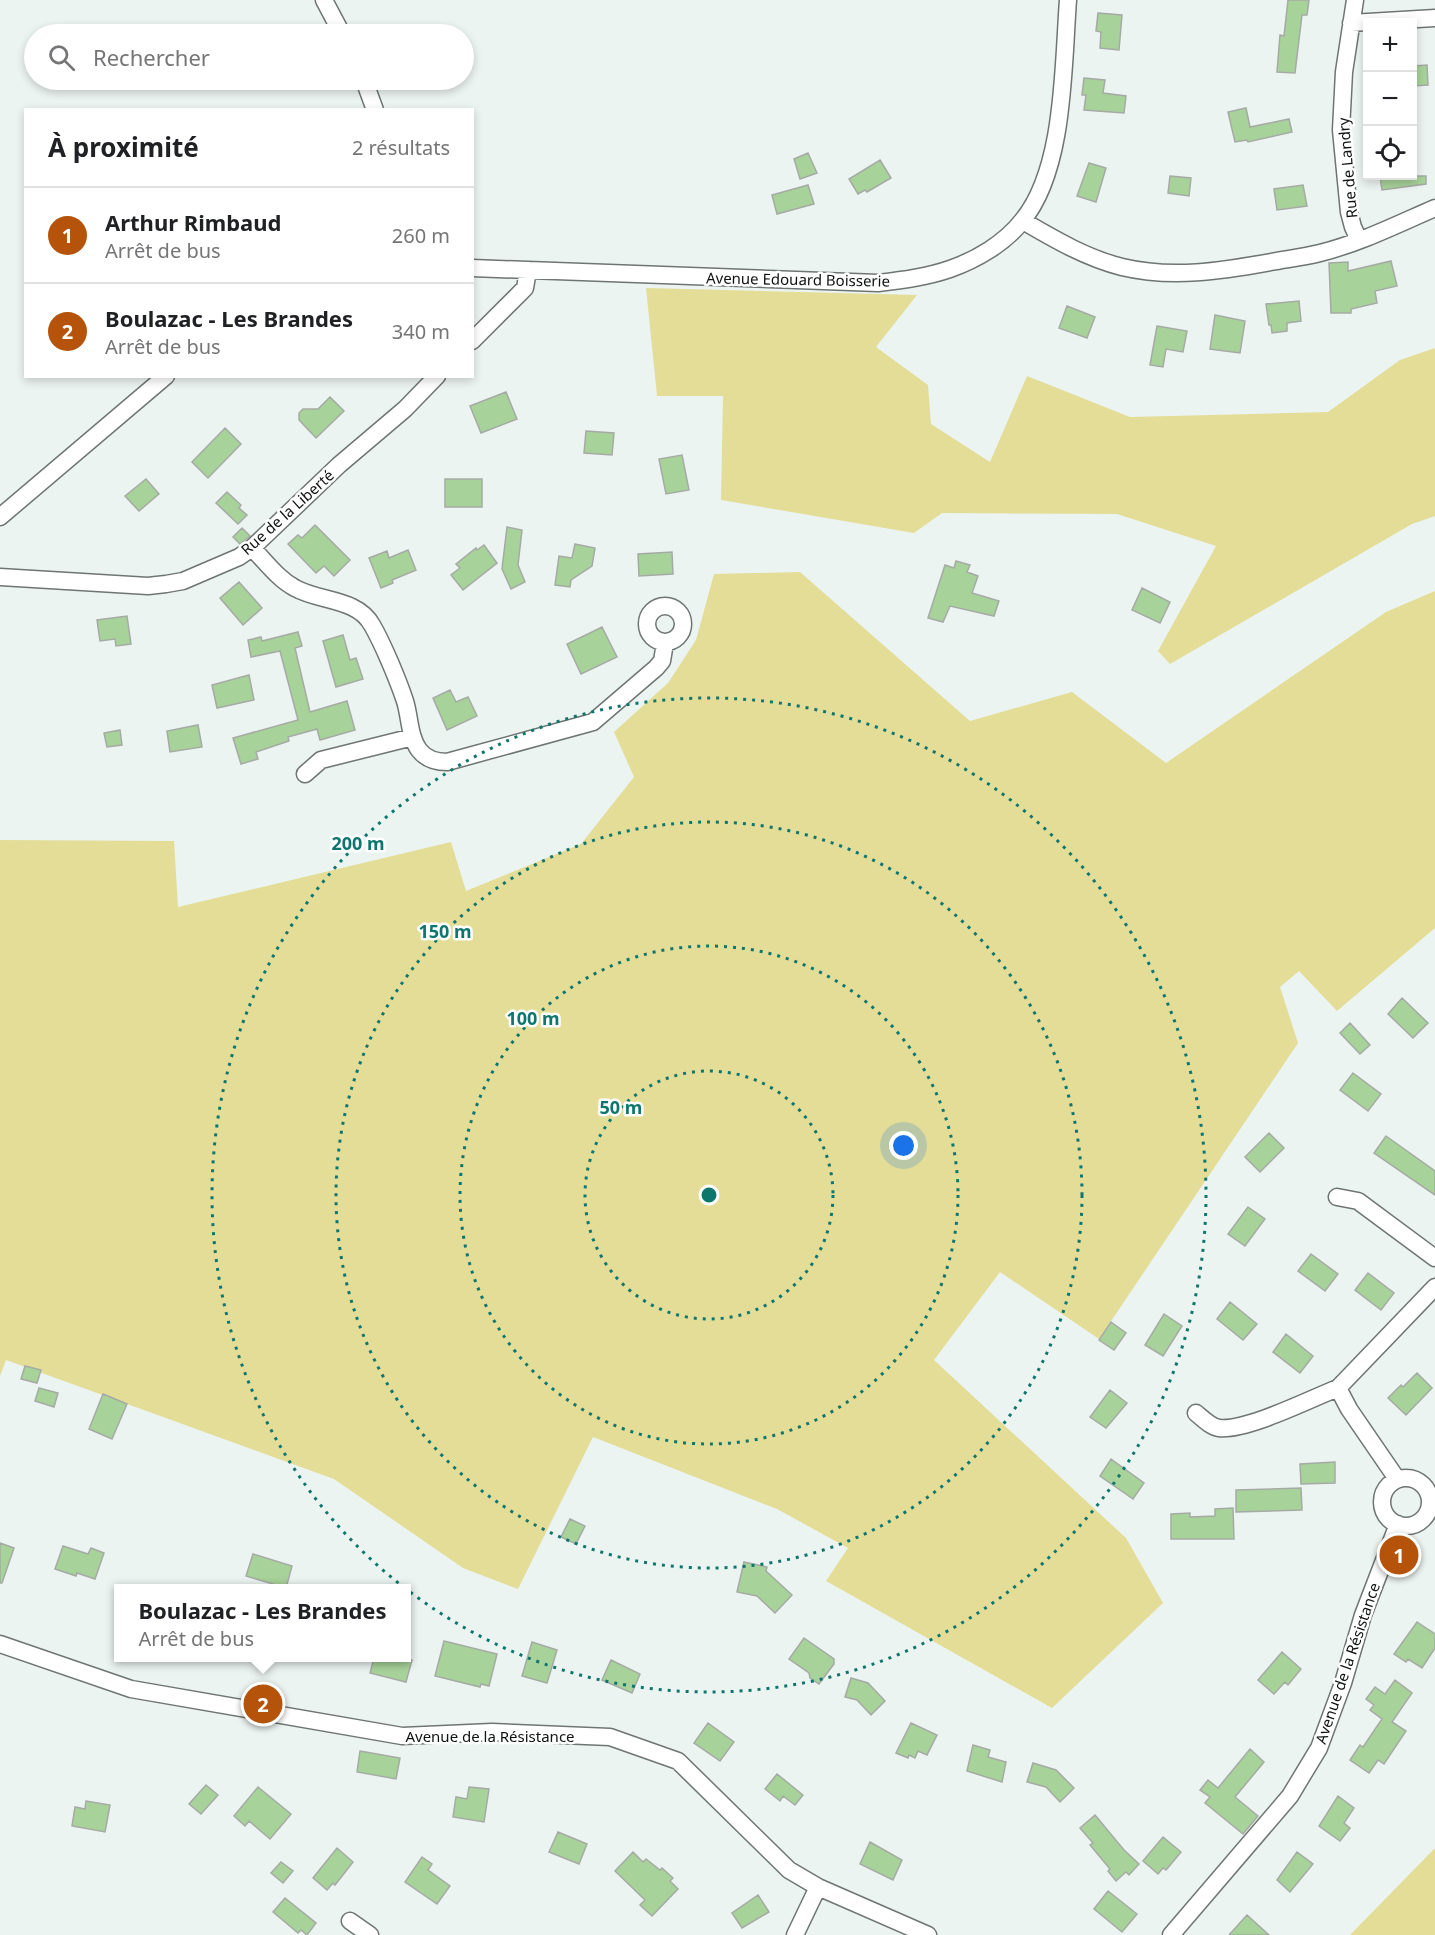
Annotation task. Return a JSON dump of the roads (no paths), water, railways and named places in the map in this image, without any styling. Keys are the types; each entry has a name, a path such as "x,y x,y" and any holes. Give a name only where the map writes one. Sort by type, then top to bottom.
{"street":[{"path":"324,0 337,24"},
{"name":"Avenue Edouard Boisserie","path":"474,268 879,283 917,278 951,269 982,254 1008,236 1023,221 1047,175 1059,114 1068,0"},
{"name":"Rue de Landry","path":"1355,0 1344,72 1341,130 1349,212 1359,240"},
{"path":"1351,23 1435,18"},
{"path":"368,90 374,108"},
{"path":"1023,221 1069,247 1120,267 1153,273 1183,274 1234,269 1321,253 1359,240 1435,208"},
{"path":"474,339 525,288 528,270"},
{"path":"0,517 164,378"},
{"name":"Rue de la Liberté","path":"0,577 148,586 183,581 239,557 252,548 339,465 405,409 435,378"},
{"path":"252,548 284,581 298,590 354,607 366,615 374,628 405,702 418,749 426,757 436,762 447,762 592,722 656,668 662,661 665,643"},
{"path":"305,774 321,760 413,737"},
{"path":"1337,1197 1358,1201 1435,1258"},
{"path":"1196,1413 1217,1428 1232,1427 1249,1424 1338,1388 1435,1287"},
{"path":"1338,1388 1349,1409 1397,1479"},
{"path":"1411,1478 1431,1488 1430,1505 1424,1518 1412,1525 1398,1524 1386,1515 1382,1502 1386,1488 1397,1479 1411,1478"},
{"name":"Avenue de la Résistance","path":"1171,1935 1290,1796 1319,1749 1363,1615 1398,1524"},
{"name":"Avenue de la Résistance","path":"0,1644 131,1689 402,1736 492,1732 610,1737 678,1761 789,1869 818,1887 928,1935"},
{"path":"795,1935 818,1887"},
{"path":"350,1921 370,1935"}],"place":[{"name":"Arthur Rimbaud","path":"1399,1555"},
{"name":"Boulazac - Les Brandes","path":"263,1704"}]}
